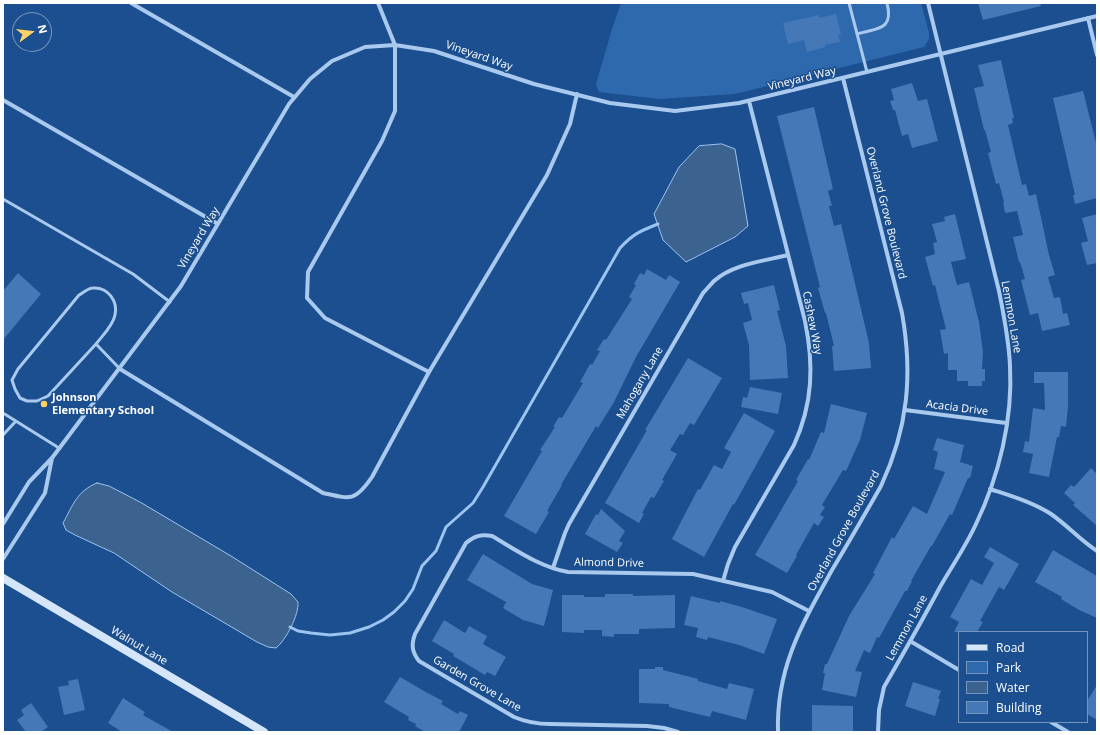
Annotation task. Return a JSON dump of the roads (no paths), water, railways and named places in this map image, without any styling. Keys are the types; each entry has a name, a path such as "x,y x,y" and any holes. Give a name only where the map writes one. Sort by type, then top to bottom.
{"main road":[{"name":"Walnut Lane","path":"3,578 264,732"}],"street":[{"path":"131,3 294,97"},
{"path":"378,3 395,45 395,111 382,141 308,272 307,298 325,318 429,372"},
{"name":"Lemmon Lane","path":"878,732 879,710 884,687 976,524 990,489 999,460 1006,423 1010,367 1007,330 999,291 928,3"},
{"name":"Vineyard Way","path":"3,524 29,482 60,448 181,286 289,104 310,79 332,62 365,48 395,45 434,51 534,84 610,103 675,111 749,101 1097,16"},
{"path":"1088,18 1097,55"},
{"name":"Overland Grove Boulevard","path":"778,732 779,700 786,665 795,640 809,611 881,486 895,452 905,410 908,370 902,312 843,78"},
{"path":"120,369 323,494 347,498 362,491 372,477 429,372 547,175 570,124 577,94"},
{"path":"3,100 218,224"},
{"name":"Cashew Way","path":"723,581 733,552 794,445 806,415 811,377 811,358 805,321 749,101"},
{"name":"Mahogany Lane","path":"553,568 569,524 703,293 714,281 726,273 741,267 788,255"},
{"name":"Acacia Drive","path":"905,410 1006,423"},
{"name":"Vineyard Way","path":"3,559 45,493 52,458"},
{"path":"990,489 1042,508 1052,514 1097,551"},
{"name":"Almond Drive","path":"440,590 466,543 478,535 486,535 492,536 540,563 568,572 693,574 772,592 809,611"},
{"name":"Garden Grove Lane","path":"440,590 415,634 412,649 419,661 522,720 539,724 647,726 664,728 678,732"},
{"path":"910,642 958,669"},
{"path":"1053,723 1068,732"}],"lane":[{"path":"849,3 867,72"},
{"path":"857,34 880,28 885,25 890,15 887,3"},
{"path":"3,199 133,274 170,302"},
{"path":"92,288 103,290 111,296 115,306 115,316 111,325 96,344 48,396 37,401 27,401 20,398 12,380 18,369 79,295 92,288"},
{"path":"96,344 120,369"},
{"path":"3,413 60,448"},
{"path":"3,435 16,421"}],"water":[{"path":"722,144 735,149 748,226 735,237 686,262 663,240 654,214 679,167 699,146"},
{"path":"97,483 109,486 140,502 231,556 291,594 298,602 298,607 291,627 280,644 276,648 268,647 257,642 172,592 114,553 66,530 63,523 76,499 90,486"}],"waterway":[{"path":"290,627 298,631 330,635 350,633 369,627 383,620 405,601 413,589 422,566 436,551 446,527 473,503 483,487 620,248 637,233 658,224"}],"place":[{"name":"Johnson Elementary School","path":"44,404"}]}
